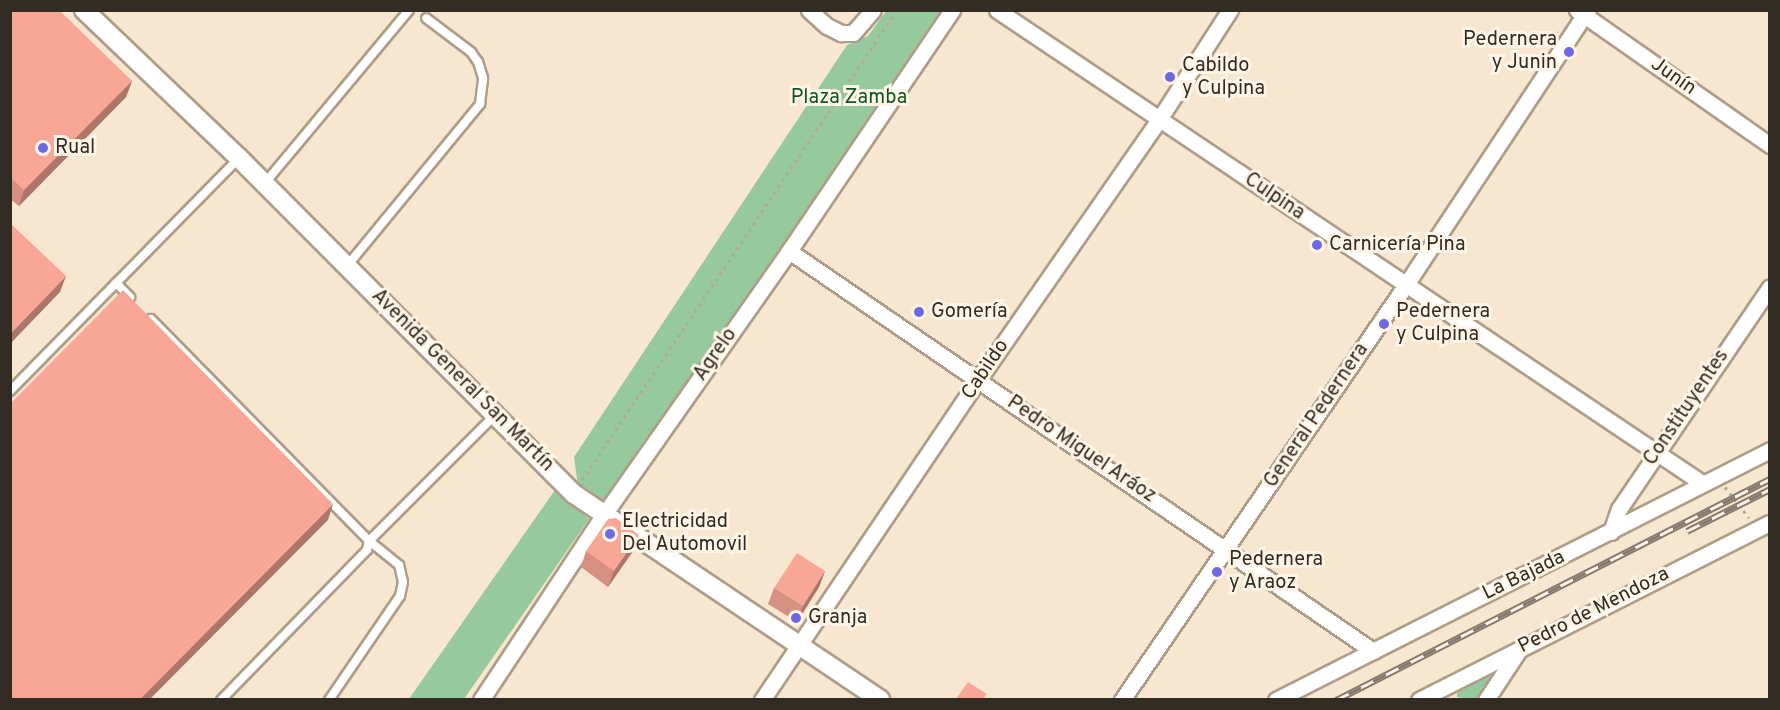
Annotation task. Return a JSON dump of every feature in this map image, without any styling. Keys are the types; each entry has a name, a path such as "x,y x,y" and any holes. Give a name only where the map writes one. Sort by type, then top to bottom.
{"street":[{"name":"Avenida General San Martín","path":"84,10 265,183 574,494 799,647 880,699"},
{"path":"809,10 827,26 841,33 853,33 873,10"},
{"name":"Agrelo","path":"481,699 605,513 789,251 952,10"},
{"name":"Culpina","path":"997,10 1655,453 1709,479"},
{"name":"Cabildo","path":"762,699 978,380 1160,118 1230,10"},
{"name":"Junín","path":"1583,12 1770,145"},
{"name":"General Pedernera","path":"1122,699 1406,286 1583,12"},
{"name":"Pedro Miguel Aráoz","path":"789,251 1373,651"},
{"name":"Constituyentes","path":"1611,532 1619,508 1770,287"},
{"name":"La Bajada","path":"1276,699 1770,450"},
{"name":"Pedro de Mendoza","path":"1419,699 1440,696 1521,647 1766,526"},
{"path":"1486,699 1521,647"}],"lane":[{"path":"265,183 409,10"},
{"path":"347,266 480,104 483,78 478,62 471,52 426,18"},
{"path":"10,391 239,158"},
{"path":"116,284 133,300"},
{"path":"141,309 369,541 399,565 403,582 400,596 329,699"},
{"path":"221,699 367,550 369,541 496,415"}],"path":[{"path":"578,486 897,10"},
{"path":"1709,479 1766,526"}],"green space":[{"name":"Plaza Zamba","path":"886,11 943,11 607,502 598,502 578,486 574,457 847,45 868,36"},
{"path":"555,490 589,519 464,699 409,699"},
{"path":"1490,675 1494,676 1482,697 1476,700 1457,697 1457,693"}],"building":[{"name":"Rual","path":"10,10 59,10 132,81 24,190 10,177"},
{"path":"10,223 66,276 10,334"},
{"path":"123,290 333,504 140,699 10,699 10,404"},
{"path":"616,518 639,535 614,571 586,551 608,519"},
{"path":"797,553 825,571 803,606 774,588"},
{"path":"968,682 987,694 983,699 956,699"}],"railway":[{"path":"1336,700 1770,479"},
{"path":"1687,531 1770,489"}],"place":[{"name":"Pedernera y Junin","path":"1569,52"},
{"name":"Cabildo y Culpina","path":"1170,77"},
{"name":"Rual","path":"43,148"},
{"name":"Carnicería Pina","path":"1317,245"},
{"name":"Gomería","path":"919,312"},
{"name":"Pedernera y Culpina","path":"1384,324"},
{"name":"Electricidad Del Automovil","path":"610,534"},
{"name":"Pedernera y Araoz","path":"1217,572"},
{"name":"Granja","path":"796,618"}]}
